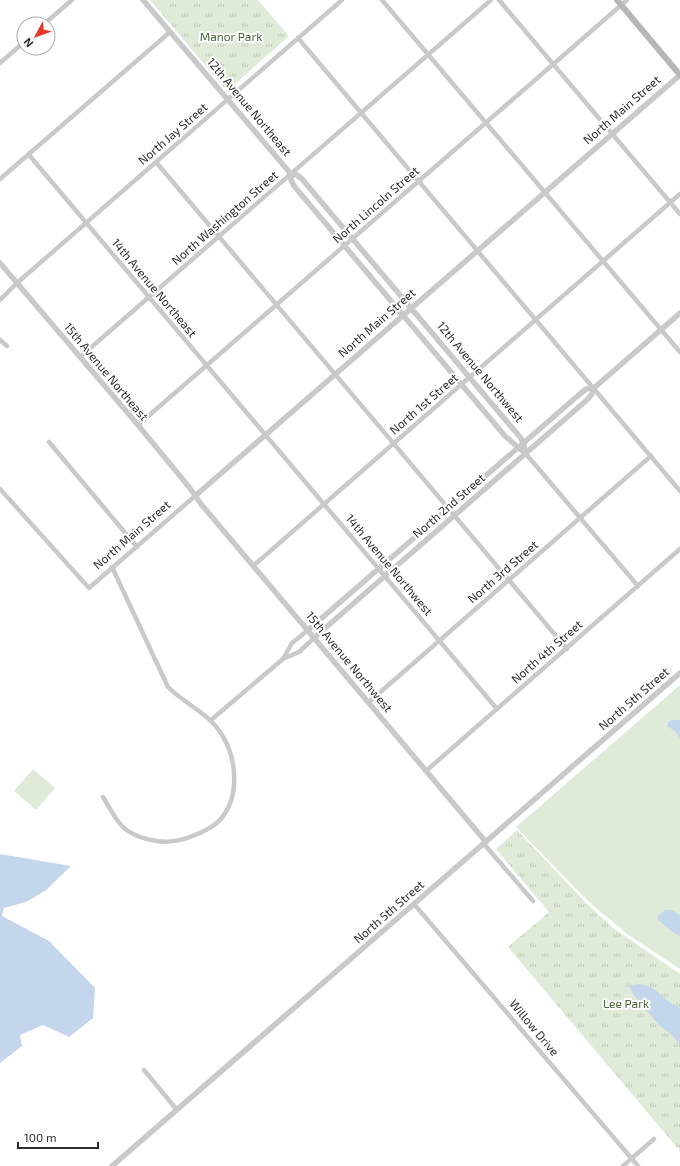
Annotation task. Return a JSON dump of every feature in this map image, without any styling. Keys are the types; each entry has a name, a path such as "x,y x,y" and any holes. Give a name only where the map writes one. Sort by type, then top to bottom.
{"main road":[{"path":"619,3 680,75"}],"street":[{"path":"53,16 72,0"},
{"name":"12th Avenue Northeast","path":"143,0 291,174 297,175 302,179 411,308"},
{"name":"North Jay Street","path":"0,300 17,283 342,0"},
{"path":"382,0 680,352"},
{"name":"North Washington Street","path":"80,357 491,0"},
{"path":"499,0 680,214"},
{"name":"North Lincoln Street","path":"138,425 486,123 619,3 627,0"},
{"path":"0,179 170,32"},
{"path":"298,38 680,491"},
{"path":"0,62 16,49"},
{"name":"North Main Street","path":"0,489 89,588 680,75"},
{"name":"14th Avenue Northeast","path":"29,155 265,435"},
{"path":"156,162 566,649"},
{"name":"12th Avenue Northeast","path":"291,174 291,180 294,186 403,315"},
{"name":"North 1st Street","path":"253,566 680,194"},
{"name":"15th Avenue Northeast","path":"0,263 138,425 195,496"},
{"name":"12th Avenue Northwest","path":"411,308 523,442 526,454"},
{"name":"North 2nd Street","path":"315,637 588,399 594,388 680,313"},
{"name":"12th Avenue Northwest","path":"403,315 506,436 526,454 638,586"},
{"path":"0,340 7,346"},
{"name":"North 2nd Street","path":"308,630 517,447 586,389 594,388"},
{"name":"14th Avenue Northwest","path":"265,435 497,709"},
{"path":"49,442 137,546"},
{"name":"North 3rd Street","path":"368,702 651,456"},
{"name":"15th Avenue Northwest","path":"195,496 315,637 533,901"},
{"name":"North 4th Street","path":"426,771 680,549"},
{"path":"102,797 124,828 131,833 149,840 172,842 205,831 213,826 220,819 229,804 234,781 234,766 230,750 222,735 211,720 175,694 168,687 112,567"},
{"path":"283,659 292,643 308,630"},
{"path":"211,720 283,659 299,652 315,637"},
{"name":"North 5th Street","path":"112,1166 680,673"},
{"name":"Willow Drive","path":"414,904 638,1166"},
{"path":"144,1070 177,1110"},
{"path":"622,1166 654,1139"}],"green space":[{"name":"Manor Park","path":"150,0 258,0 289,36 227,91"},
{"path":"680,685 680,969 627,934 588,901 516,827"},
{"path":"33,769 55,788 36,810 14,791"},
{"name":"Lee Park","path":"517,830 585,902 612,927 680,974 680,1151 508,947 549,912 496,849"}],"water":[{"path":"672,720 680,720 680,738 675,731 667,726 668,722"},
{"path":"0,854 71,866 45,891 26,902 4,908 2,916 49,941 95,988 93,1018 69,1037 43,1025 20,1035 22,1046 0,1063"},
{"path":"665,910 671,910 680,915 680,936 658,920 658,916"},
{"path":"638,984 651,988 669,1002 680,1008 680,1045 673,1036 659,1025 633,994 630,986"}]}
